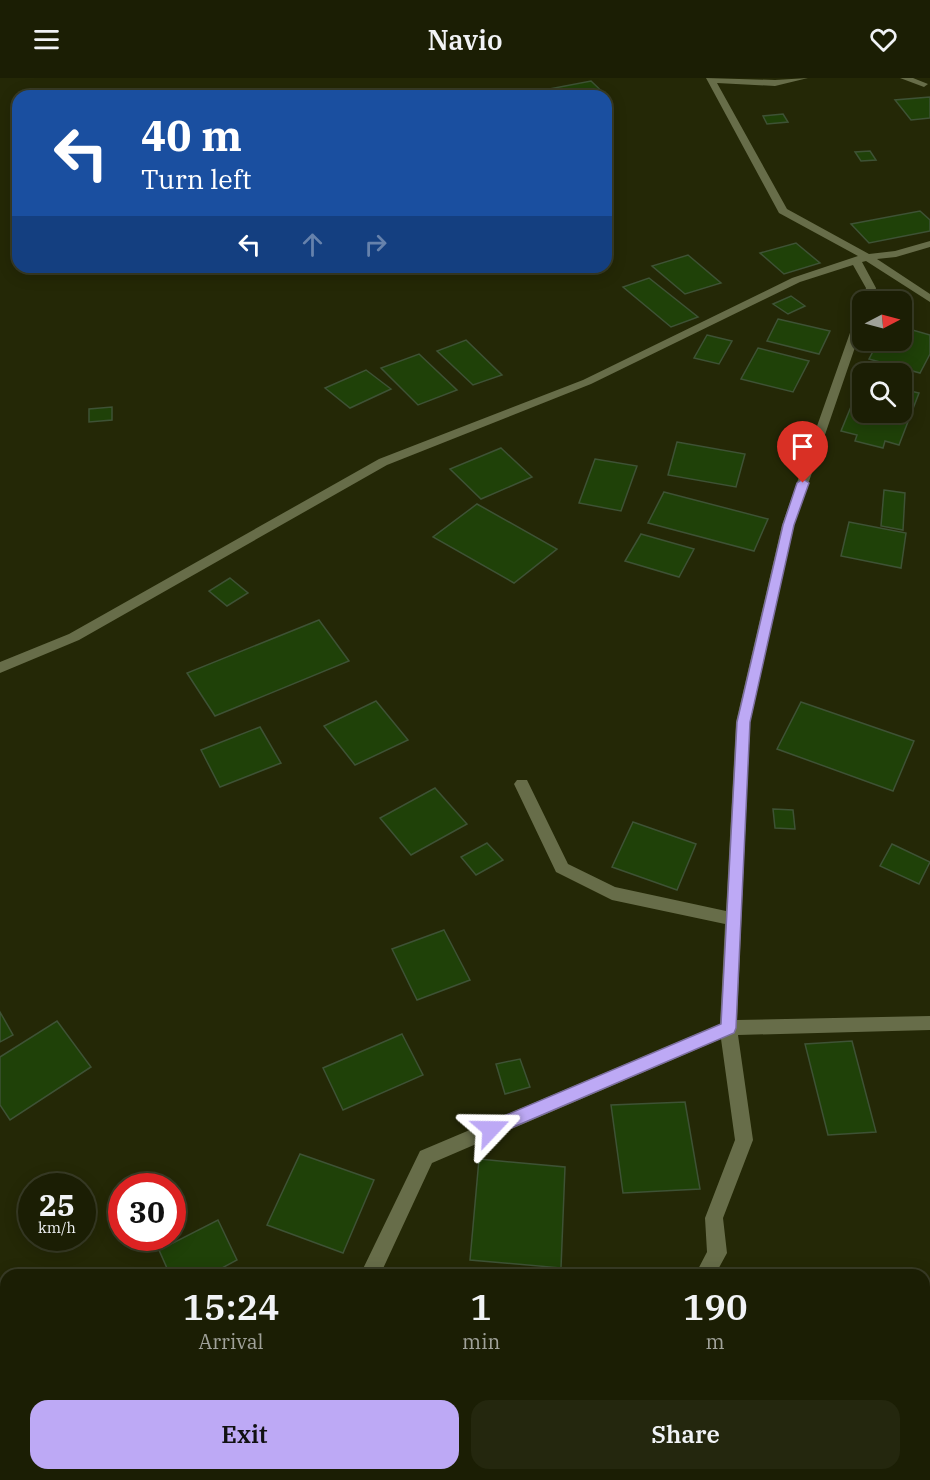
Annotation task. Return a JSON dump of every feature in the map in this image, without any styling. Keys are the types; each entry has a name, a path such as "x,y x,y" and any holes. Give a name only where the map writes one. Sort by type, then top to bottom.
{"street":[{"path":"710,79 775,83 804,78"},
{"path":"904,78 924,84"},
{"path":"710,79 783,211 930,299"},
{"path":"0,668 74,637 383,462 587,382 796,280 862,258 896,254 930,244"},
{"path":"862,258 872,288 871,291"},
{"path":"708,1269 717,1253 714,1218 744,1140 728,1028 743,722 788,525 852,342"},
{"path":"522,784 562,868 612,893 732,919"},
{"path":"373,1269 426,1157 728,1028 930,1023"}],"building":[{"path":"591,81 600,90 544,90"},
{"path":"930,97 930,118 911,120 895,100"},
{"path":"783,114 788,122 767,124 763,116"},
{"path":"870,151 876,160 861,161 855,152"},
{"path":"920,211 930,220 930,231 869,243 851,224"},
{"path":"796,243 820,263 784,274 760,253"},
{"path":"688,255 721,283 685,294 652,266"},
{"path":"649,278 698,317 671,327 623,287"},
{"path":"791,296 805,306 788,314 773,304"},
{"path":"778,319 830,331 819,354 767,341"},
{"path":"912,330 930,335 930,354 920,373 912,371 912,363 884,363 869,359 873,351 912,351"},
{"path":"707,335 732,341 719,364 694,358"},
{"path":"466,340 502,375 473,385 437,351"},
{"path":"758,348 809,361 793,392 741,379"},
{"path":"419,354 457,390 418,405 381,368"},
{"path":"366,370 391,389 350,408 325,388"},
{"path":"912,391 919,393 912,411"},
{"path":"852,404 852,423 907,423 899,445 885,441 883,448 855,441 857,435 841,431"},
{"path":"112,407 112,420 89,422 89,409"},
{"path":"677,442 745,454 736,487 668,475"},
{"path":"501,448 532,477 481,499 450,469"},
{"path":"595,459 637,466 621,511 579,503"},
{"path":"884,490 905,493 903,530 881,526"},
{"path":"664,492 768,519 754,551 648,523"},
{"path":"477,504 557,549 514,583 433,537"},
{"path":"849,522 906,533 901,568 841,556"},
{"path":"641,534 694,549 679,577 625,561"},
{"path":"230,578 248,593 227,606 209,591"},
{"path":"319,620 349,661 215,716 187,673"},
{"path":"376,701 408,740 355,765 324,726"},
{"path":"801,702 914,741 893,791 777,749"},
{"path":"260,727 281,763 220,787 201,750"},
{"path":"435,788 467,824 411,855 380,818"},
{"path":"773,809 793,810 795,829 775,828"},
{"path":"633,822 696,844 677,890 612,867"},
{"path":"487,843 503,860 476,875 461,857"},
{"path":"892,844 930,862 919,884 880,866"},
{"path":"444,930 470,980 417,1000 392,949"},
{"path":"0,1012 13,1035 0,1042"},
{"path":"57,1021 91,1067 10,1120 0,1105 0,1057"},
{"path":"402,1034 423,1075 343,1110 323,1068"},
{"path":"852,1041 876,1132 828,1135 805,1044"},
{"path":"520,1059 530,1087 505,1094 496,1064"},
{"path":"685,1102 700,1189 623,1193 611,1105"},
{"path":"300,1154 374,1180 343,1253 267,1225"},
{"path":"479,1159 565,1167 561,1268 470,1260"},
{"path":"218,1220 237,1260 220,1269 167,1269 159,1251 186,1251 186,1236"}],"route":[{"path":"491,1129 728,1028 743,722 788,525 803,483"}]}
